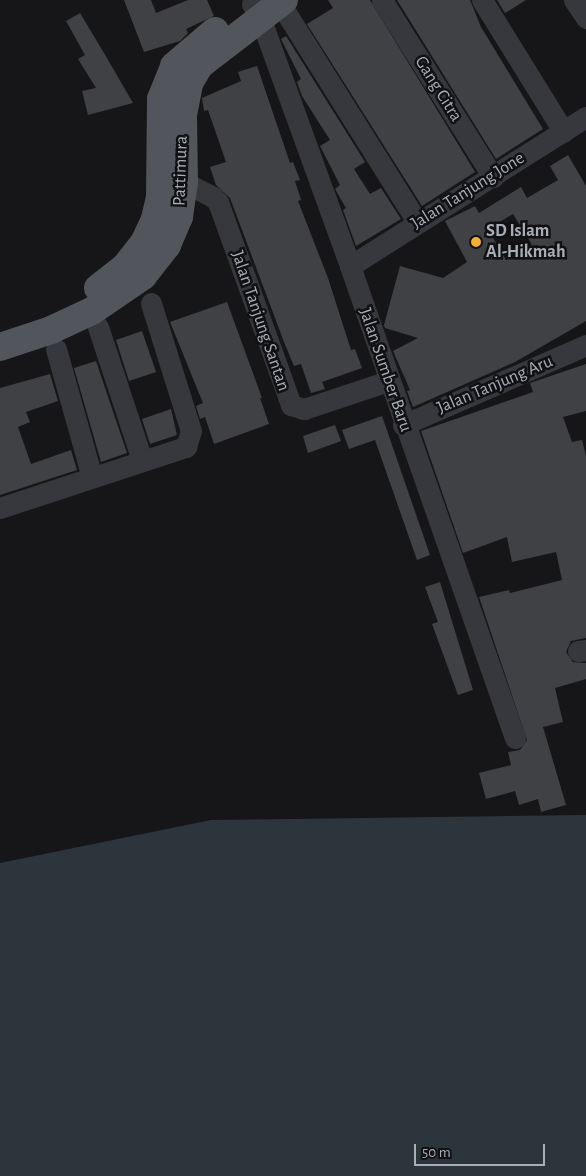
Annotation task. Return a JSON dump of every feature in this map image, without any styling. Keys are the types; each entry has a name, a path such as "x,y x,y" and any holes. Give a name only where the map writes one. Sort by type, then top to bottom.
{"main road":[{"name":"Pattimura","path":"0,329 82,299 125,266 144,243 155,219 160,197 172,176 181,142 189,83 200,65 269,4"},
{"name":"Pattimura","path":"0,347 51,330 92,311 143,276 167,245 179,217 172,176"}],"street":[{"name":"Gang Citra","path":"382,0 493,177"},
{"path":"482,0 564,132"},
{"path":"574,0 586,18"},
{"path":"269,4 417,222"},
{"name":"Jalan Sumber Baru","path":"269,4 350,266 388,381 515,738"},
{"name":"Jalan Tanjung Jone","path":"350,266 586,117"},
{"name":"Jalan Tanjung Santan","path":"172,176 218,202 291,405 304,409 388,381"},
{"path":"0,508 142,460 183,449 191,436 151,303"},
{"path":"98,327 142,460"},
{"name":"Jalan Tanjung Aru","path":"403,425 586,345"},
{"path":"56,349 92,477"}],"shaded area":[{"path":"586,815 586,1176 0,1176 0,863 211,820"}],"building":[{"path":"124,0 151,0 156,13 188,0 207,0 214,16 186,29 188,33 180,41 144,52"},
{"path":"328,0 370,0 475,172 422,206 307,24 333,8"},
{"path":"397,0 470,0 481,27 543,129 496,159"},
{"path":"497,0 526,0 505,13"},
{"path":"80,13 133,103 88,115 82,91 96,88 78,59 85,55 66,21"},
{"path":"286,36 365,162 354,169 370,194 381,188 401,219 356,246 343,210 346,208 335,189 340,185 320,146 330,140 302,96 297,82 301,79 281,39"},
{"path":"257,66 290,163 293,162 300,180 295,181 301,200 298,201 328,278 351,350 355,349 362,368 322,382 325,389 311,393 301,364 294,366 284,342 230,198 216,185 210,167 226,162 208,110 204,111 202,98 241,81 238,72"},
{"path":"568,155 586,186 586,321 515,362 413,407 407,391 410,390 393,351 418,338 385,328 384,325 400,266 443,278 467,262 445,221 475,206 479,213 521,187 527,198 558,180 550,166","holes":["513,214 532,245 506,260 488,229"]},
{"path":"227,302 262,398 260,398 269,424 214,444 205,417 200,419 196,406 203,403 170,322"},
{"path":"142,331 156,372 129,381 116,340"},
{"path":"96,361 127,453 101,462 74,368"},
{"path":"586,364 586,411 563,417 572,442 582,440 586,456 586,638 571,641 566,652 573,662 586,663 586,679 555,688 563,722 543,727 566,805 541,812 538,799 519,805 515,791 486,799 479,773 511,765 508,752 520,750 527,740 479,597 509,590 510,593 562,580 556,552 512,562 507,537 463,553 421,431 533,392 530,383"},
{"path":"50,374 58,401 26,412 30,422 18,427 31,464 71,450 77,470 0,495 0,388"},
{"path":"171,409 177,435 150,444 142,419"},
{"path":"382,416 430,555 417,560 375,440 349,449 342,430"},
{"path":"335,425 341,441 308,453 303,436"},
{"path":"440,582 473,690 458,695 432,624 438,622 425,587"}],"place":[{"name":"SD Islam Al-Hikmah","path":"476,242"}]}
